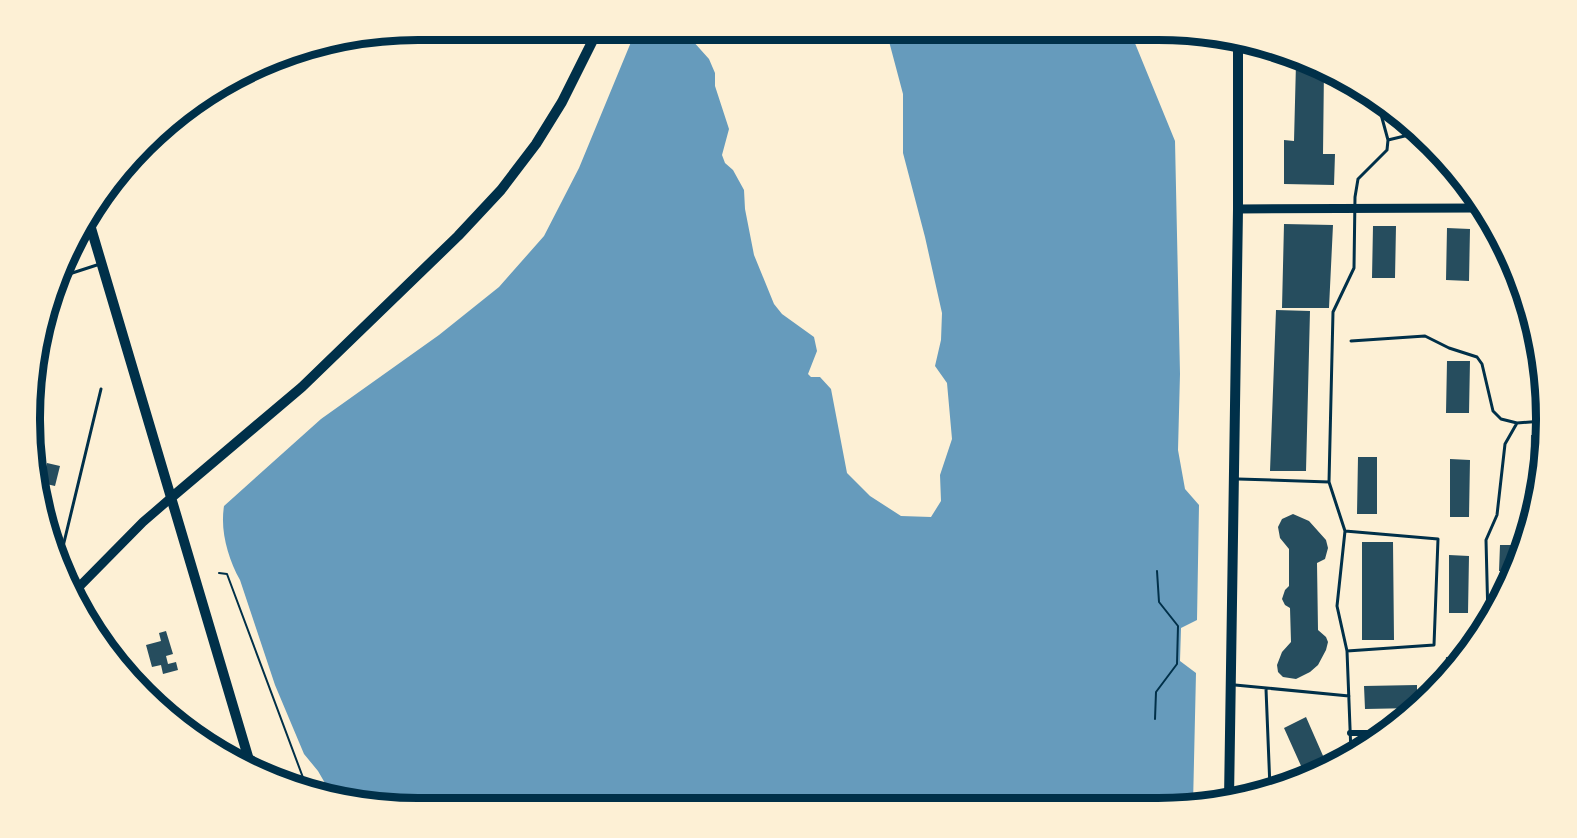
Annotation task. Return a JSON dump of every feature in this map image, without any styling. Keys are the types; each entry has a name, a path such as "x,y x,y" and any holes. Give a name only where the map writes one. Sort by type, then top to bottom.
{"main road":[{"path":"80,586 143,522 302,387 458,236 501,190 536,144 562,102 593,40"},
{"path":"1230,790 1238,49"},
{"path":"1238,209 1472,208"},
{"path":"91,229 248,756"}],"street":[{"path":"1350,733 1369,733"}],"lane":[{"path":"1351,745 1347,651 1337,606 1345,531 1329,482 1333,312 1354,268 1358,179 1384,154 1388,140 1381,114"},
{"path":"1388,140 1409,135"},
{"path":"69,274 102,263"},
{"path":"1351,342 1425,336 1449,348 1477,357 1482,364 1492,411 1501,419 1517,423 1536,422"},
{"path":"63,547 101,389"},
{"path":"1488,605 1486,540 1497,515 1505,444 1517,423"},
{"path":"1234,479 1329,482"},
{"path":"1345,531 1438,539 1434,645 1347,651"},
{"path":"1231,685 1349,696"},
{"path":"1266,689 1270,780"}],"path":[{"path":"1155,719 1156,692 1177,664 1178,626 1159,602 1156,571"},
{"path":"219,573 226,574 304,779"}],"water":[{"path":"632,40 692,40 709,59 715,73 715,86 729,129 722,155 744,190 745,209 754,255 774,304 782,314 814,337 817,351 808,374 811,377 820,377 831,389 847,473 870,496 901,516 931,517 941,501 940,475 952,439 947,383 935,366 941,340 942,313 903,153 903,94 889,40 1134,40 1175,141 1180,374 1178,450 1185,489 1199,505 1197,620 1181,628 1180,661 1196,673 1193,796 1158,798 419,798 370,794 327,786 304,754 275,685 229,554 224,535 224,506 321,419 439,335 499,287 544,236 579,168"}],"building":[{"path":"1296,67 1324,79 1323,154 1335,154 1334,185 1284,184 1284,140 1294,141"},
{"path":"1284,224 1333,225 1329,308 1282,308"},
{"path":"1373,226 1396,226 1395,278 1372,278"},
{"path":"1447,228 1470,229 1469,281 1446,280"},
{"path":"1276,310 1310,311 1306,471 1270,471"},
{"path":"1447,361 1470,361 1469,413 1446,413"},
{"path":"1531,435 1536,435 1536,444 1530,487"},
{"path":"1358,457 1377,457 1377,514 1357,514"},
{"path":"1450,459 1470,460 1469,517 1450,517"},
{"path":"47,463 60,466 55,486 47,484 45,472"},
{"path":"1293,514 1309,521 1326,540 1328,548 1325,559 1317,563 1318,630 1328,642 1318,665 1296,679 1283,677 1278,672 1277,665 1282,652 1291,642 1290,608 1282,599 1289,586 1289,549 1280,538 1278,527 1282,519"},
{"path":"1362,542 1393,542 1394,640 1362,640"},
{"path":"1500,545 1515,545 1503,574 1503,571 1499,571"},
{"path":"1449,555 1469,556 1468,613 1449,613"},
{"path":"166,631 173,654 166,656 168,664 176,662 178,670 163,674 161,665 152,667 146,645 161,641 159,633"},
{"path":"1446,657 1452,657 1445,666"},
{"path":"1417,685 1417,696 1402,708 1365,709 1364,686"},
{"path":"1306,717 1324,758 1291,773 1302,768 1284,728"}]}
